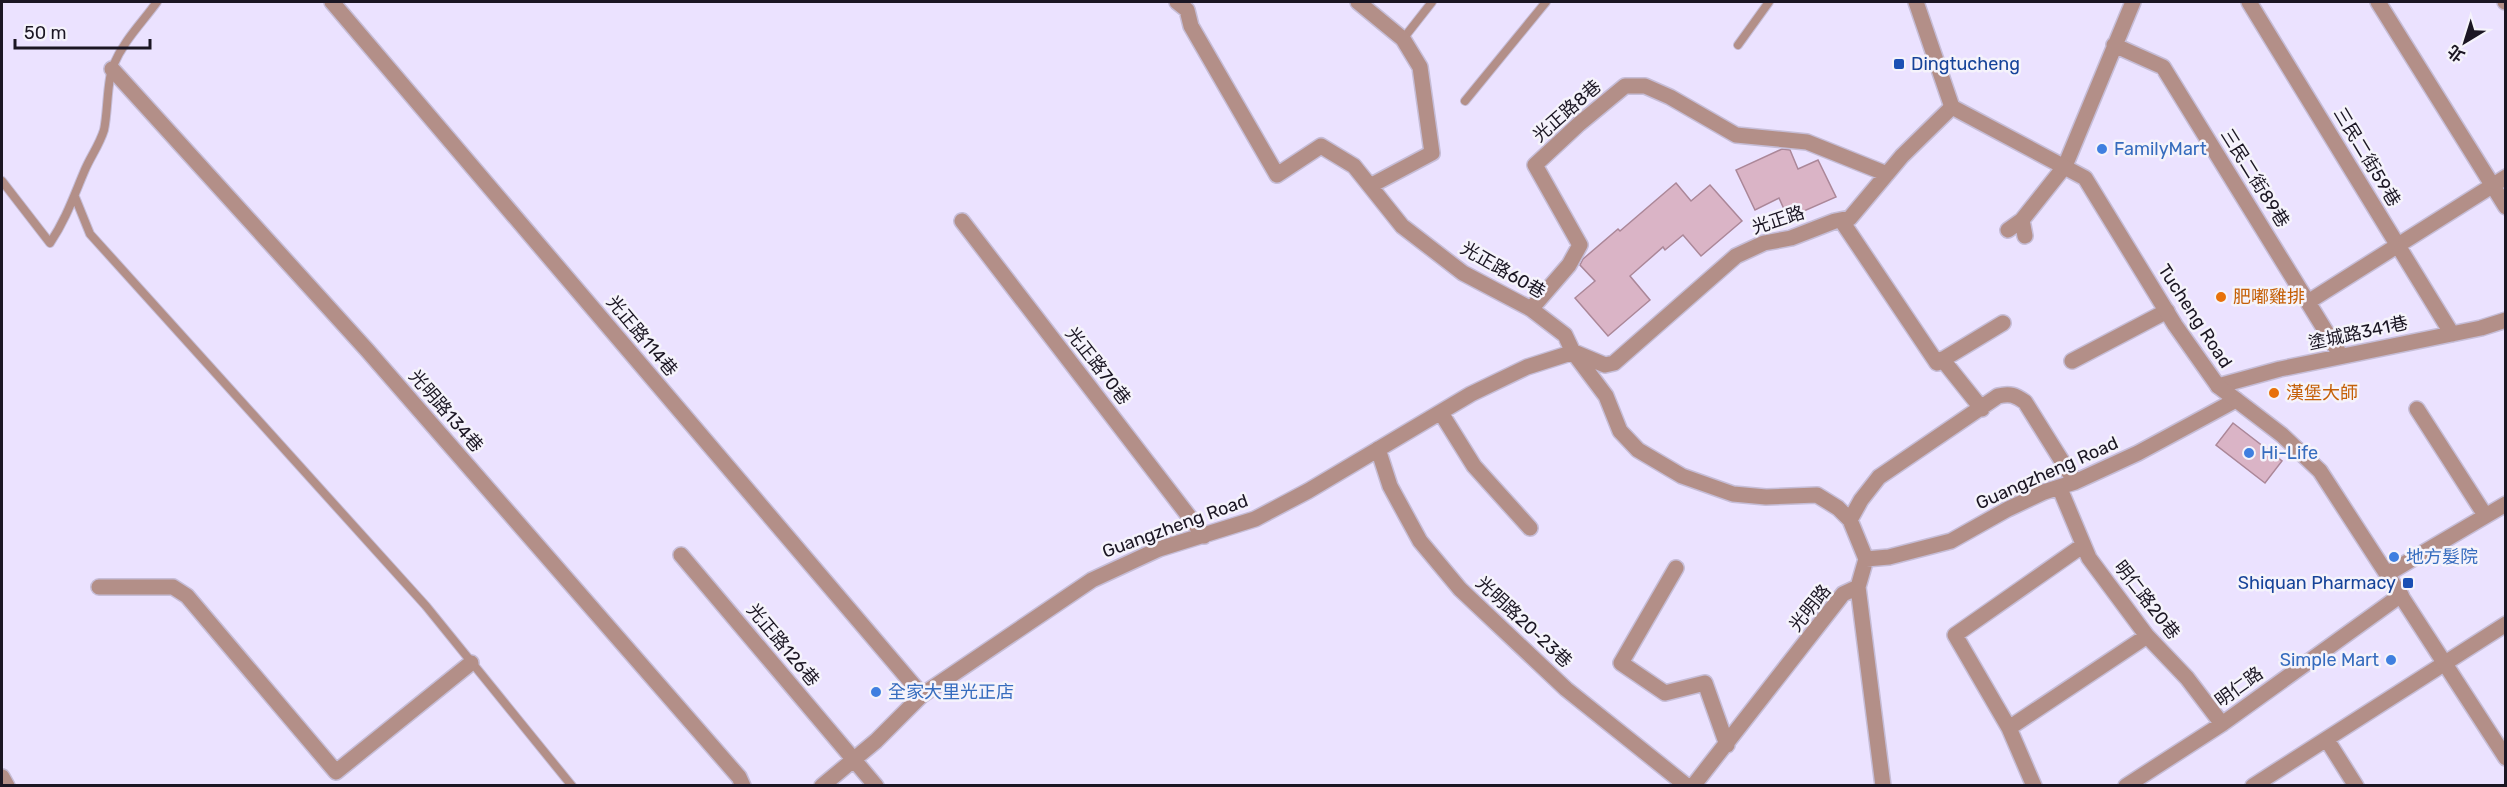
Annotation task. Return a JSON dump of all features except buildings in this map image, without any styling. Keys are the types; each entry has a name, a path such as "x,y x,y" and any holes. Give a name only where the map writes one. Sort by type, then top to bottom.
{"street":[{"name":"光正路114巷","path":"332,2 922,695"},
{"name":"光正路60巷","path":"1177,2 1187,10 1191,26 1276,175 1321,146 1354,166 1402,226 1463,273 1531,309 1565,335 1574,352 1606,396 1620,431 1650,457 1682,476 1733,494 1766,497 1817,495 1838,508 1850,520"},
{"path":"1358,2 1403,39 1420,67 1432,153 1370,186"},
{"path":"1916,2 1952,107"},
{"path":"2008,230 2022,220 2065,166 2133,2"},
{"name":"三民二街59巷","path":"2249,2 2452,334"},
{"path":"2378,2 2499,181 2505,207"},
{"name":"三民二街89巷","path":"2114,45 2163,67 2341,356"},
{"name":"光明路134巷","path":"112,69 367,350 731,768 743,786"},
{"name":"光正路8巷","path":"1531,309 1569,265 1580,245 1535,165 1625,86 1645,86 1670,97 1736,135 1807,142 1887,174"},
{"name":"Tucheng Road","path":"1952,107 2085,178 2167,311 2218,386 2282,435 2320,471 2505,758"},
{"name":"光正路","path":"1574,352 1605,365 1614,363 1736,256 1764,243 1791,238 1850,218 1887,174 1952,107"},
{"path":"2308,302 2499,181"},
{"name":"光正路70巷","path":"962,220 1204,536"},
{"path":"1841,220 1936,363 2003,323"},
{"path":"2022,220 2025,236"},
{"path":"2072,361 2167,311"},
{"name":"塗城路341巷","path":"2218,386 2280,369 2481,328 2505,320"},
{"name":"Guangzheng Road","path":"822,786 855,760 922,695 1092,580 1160,549 1255,519 1471,394 1527,367 1574,352"},
{"path":"1942,359 1982,409"},
{"path":"1858,588 1866,559 1850,520 1861,500 1879,477 1998,396 2014,394 2025,402 2075,482"},
{"name":"Guangzheng Road","path":"1866,559 1888,557 1951,541 2044,492 2060,489 2138,453 2236,400"},
{"path":"2417,409 2485,515"},
{"path":"1441,413 1474,466 1530,528"},
{"name":"光明路20-23巷","path":"1378,449 1390,486 1420,541 1460,589 1566,689 1687,786"},
{"name":"明仁路20巷","path":"2060,489 2082,546 2147,636 2187,678 2222,724"},
{"path":"2387,574 2505,504"},
{"path":"2034,786 2009,728 1954,634 2082,546"},
{"name":"光正路126巷","path":"681,555 876,786"},
{"path":"1676,568 1621,663 1665,693 1705,683 1726,745"},
{"path":"99,587 173,587 187,596 336,772 471,663"},
{"name":"光明路","path":"1693,786 1843,594 1858,588 1883,786"},
{"name":"明仁路","path":"2126,786 2222,724 2401,595"},
{"path":"2253,786 2505,624"},
{"path":"2009,728 2147,636"},
{"path":"2326,740 2356,786"},
{"path":"2,777 7,786"}],"lane":[{"path":"2,182 50,243 65,221 84,170 97,149 109,101 112,69 128,37 157,2"},
{"path":"1403,39 1432,2"},
{"path":"1465,101 1546,2"},
{"path":"1738,45 1769,2"},
{"path":"75,197 90,234 426,606 572,786"}],"place":[{"name":"Dingtucheng","path":"1899,64"},
{"name":"FamilyMart","path":"2102,149"},
{"name":"肥嘟雞排","path":"2221,297"},
{"name":"漢堡大師","path":"2274,393"},
{"name":"Hi-Life","path":"2249,453"},
{"name":"地方髮院","path":"2394,557"},
{"name":"Shiquan Pharmacy","path":"2408,583"},
{"name":"Simple Mart","path":"2391,660"},
{"name":"全家大里光正店","path":"876,692"}]}
